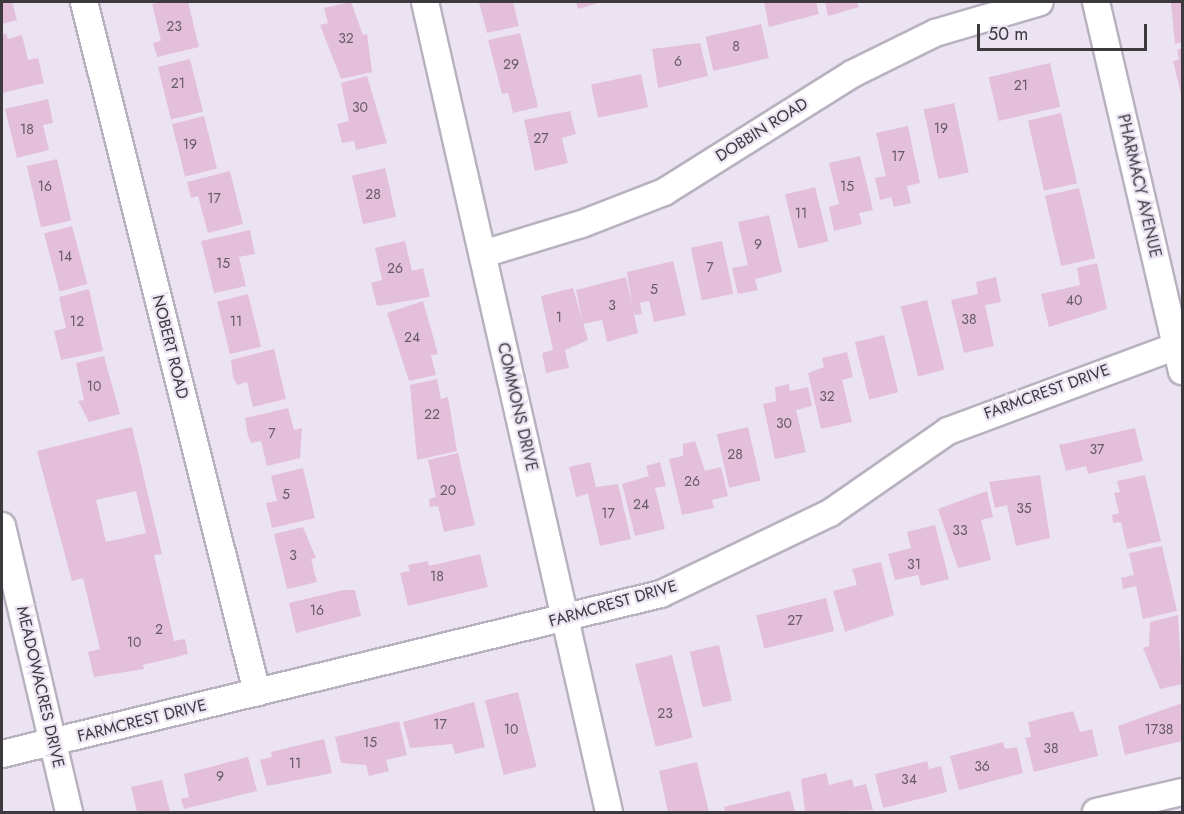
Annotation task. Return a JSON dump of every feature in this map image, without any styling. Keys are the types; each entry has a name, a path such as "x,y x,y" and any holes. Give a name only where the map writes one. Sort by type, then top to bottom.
{"street":[{"name":"NOBERT ROAD","path":"84,2 257,693"},
{"name":"COMMONS DRIVE","path":"425,2 563,620 609,813"},
{"name":"DOBBIN ROAD","path":"483,254 582,224 664,192 852,74 935,33 1040,2"},
{"name":"PHARMACY AVENUE","path":"1096,2 1180,345 1182,371"},
{"name":"FARMCREST DRIVE","path":"2,754 563,620 661,594 744,559 830,513 948,430 1180,345"},
{"name":"MEADOWACRES DRIVE","path":"2,526 69,813"},
{"path":"1096,813 1182,792"}],"building":[{"path":"2,2 12,2 17,20 2,24"},
{"path":"188,2 199,47 157,57 153,43 161,41 152,4"},
{"path":"351,2 363,35 367,34 372,72 341,79 320,25 328,23 324,8"},
{"path":"479,2 513,2 519,26 487,33"},
{"path":"576,2 598,2 598,3 578,9"},
{"path":"764,2 816,2 819,14 769,27"},
{"path":"825,2 857,2 859,7 828,16"},
{"path":"1182,2 1182,42 1175,44 1171,3"},
{"path":"761,24 769,58 713,71 705,37"},
{"path":"6,33 8,39 22,35 28,60 38,58 44,83 2,93 2,35"},
{"path":"520,33 538,107 513,113 508,93 502,94 488,40"},
{"path":"700,43 708,76 658,88 652,49"},
{"path":"1182,48 1182,98 1173,61 1179,60 1177,50"},
{"path":"190,59 203,111 171,119 158,67"},
{"path":"1050,63 1060,107 999,121 989,77"},
{"path":"641,74 648,107 598,118 591,85"},
{"path":"367,76 387,143 356,150 354,141 342,143 337,124 349,121 341,83"},
{"path":"48,99 53,123 43,125 49,150 17,158 5,109"},
{"path":"954,103 969,172 938,179 924,109"},
{"path":"570,111 576,134 562,138 568,163 535,171 524,120"},
{"path":"1061,113 1077,183 1044,191 1028,121"},
{"path":"204,116 217,168 185,176 172,124"},
{"path":"908,126 920,183 907,186 911,203 894,207 891,197 880,200 875,178 886,176 876,133"},
{"path":"860,156 873,210 859,213 862,224 834,231 829,207 839,204 829,163"},
{"path":"57,159 71,220 41,227 27,166"},
{"path":"385,168 396,217 363,224 352,176"},
{"path":"230,171 243,224 208,233 198,196 191,198 187,182"},
{"path":"815,187 829,241 798,249 785,194"},
{"path":"1079,188 1095,258 1061,266 1045,196"},
{"path":"769,215 782,272 755,279 758,290 738,294 732,268 748,265 738,222"},
{"path":"72,226 88,284 60,291 44,234"},
{"path":"250,230 255,254 239,257 246,286 214,293 201,241"},
{"path":"405,241 412,271 423,268 430,297 377,306 371,283 382,280 375,248"},
{"path":"722,241 733,294 702,300 691,248"},
{"path":"673,261 686,315 654,322 649,301 640,303 642,314 635,315 633,309 638,333 607,342 602,320 583,324 576,290 626,277 632,305 627,272"},
{"path":"1097,263 1107,309 1049,327 1041,294 1080,285 1077,268"},
{"path":"996,277 1001,302 985,305 994,346 964,353 951,300 978,294 976,282"},
{"path":"573,288 588,340 565,350 569,368 546,373 542,353 553,350 541,296"},
{"path":"89,289 103,351 61,360 54,331 66,328 59,297"},
{"path":"248,294 261,346 230,354 217,302"},
{"path":"927,300 944,370 918,376 901,307"},
{"path":"423,301 438,354 431,355 436,375 409,381 387,313"},
{"path":"884,335 898,392 869,400 855,342"},
{"path":"274,349 286,399 253,407 247,382 237,385 233,377 231,360"},
{"path":"847,352 853,377 842,380 852,422 821,429 808,373 824,367 822,358"},
{"path":"104,356 120,414 89,422 78,401 84,400 76,363"},
{"path":"437,379 441,399 448,397 457,451 417,460 410,385"},
{"path":"789,384 790,391 808,387 812,406 796,410 806,452 775,459 763,404 776,401 775,387"},
{"path":"288,408 294,430 302,428 300,458 267,466 261,441 251,443 245,418"},
{"path":"132,427 162,554 154,555 174,641 185,639 188,654 143,665 144,669 94,677 88,652 100,649 83,578 72,581 37,451","holes":["136,491 146,533 106,542 96,500"]},
{"path":"748,427 760,481 729,488 717,434"},
{"path":"1135,428 1143,461 1088,474 1086,466 1066,471 1059,445"},
{"path":"695,441 705,471 721,467 728,496 712,500 714,508 682,515 669,459 683,456 683,444"},
{"path":"458,453 475,525 444,532 438,506 430,507 429,499 436,497 428,460"},
{"path":"590,462 596,487 618,484 631,539 600,546 588,494 576,497 569,467"},
{"path":"660,462 666,486 655,488 665,529 635,536 622,484 649,476 646,466"},
{"path":"303,468 315,518 272,528 266,503 277,501 271,476"},
{"path":"1040,475 1050,538 1016,546 1007,505 995,508 989,482"},
{"path":"1145,475 1161,541 1127,549 1121,522 1113,523 1112,515 1119,513 1114,493 1120,492 1117,481"},
{"path":"987,491 993,517 981,520 991,560 958,568 938,509"},
{"path":"935,525 949,579 921,586 918,575 895,580 888,554 911,548 907,532"},
{"path":"303,527 316,558 311,559 317,582 287,589 274,534"},
{"path":"1162,546 1177,611 1143,619 1136,586 1123,589 1121,578 1134,575 1129,553"},
{"path":"480,554 488,587 408,606 400,573 410,571 408,565 428,561 429,566"},
{"path":"881,562 894,615 845,632 833,591 857,585 852,569"},
{"path":"343,590 355,590 361,616 296,633 289,603"},
{"path":"826,598 834,631 764,648 756,615"},
{"path":"1178,615 1182,684 1160,689 1143,648 1149,646 1150,622"},
{"path":"719,645 732,701 703,707 690,652"},
{"path":"672,655 693,737 656,747 635,664"},
{"path":"518,692 537,767 504,775 485,700"},
{"path":"474,702 485,747 455,754 452,744 410,748 403,722"},
{"path":"1182,703 1182,741 1125,755 1118,726"},
{"path":"1073,711 1080,732 1092,729 1098,756 1034,772 1025,738 1031,737 1028,722"},
{"path":"399,721 407,755 386,760 389,771 369,776 366,765 341,763 335,737"},
{"path":"324,739 332,773 267,786 260,760 272,757 271,752"},
{"path":"1003,742 1005,749 1017,747 1023,773 959,790 950,756"},
{"path":"248,757 257,791 184,809 181,799 189,797 184,774"},
{"path":"927,761 929,769 941,766 947,792 883,808 875,774"},
{"path":"697,762 709,812 668,812 659,771"},
{"path":"826,773 829,785 852,779 854,787 866,784 873,810 805,812 801,779"},
{"path":"162,780 170,812 137,812 131,787"},
{"path":"790,791 795,812 725,812 724,807"}]}
